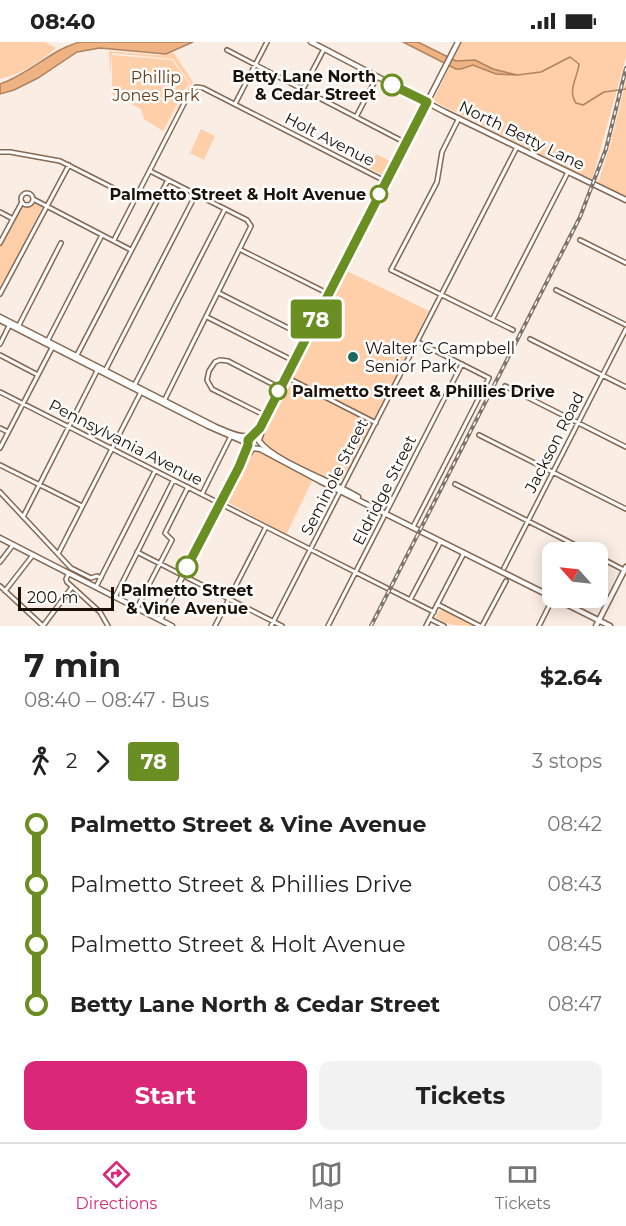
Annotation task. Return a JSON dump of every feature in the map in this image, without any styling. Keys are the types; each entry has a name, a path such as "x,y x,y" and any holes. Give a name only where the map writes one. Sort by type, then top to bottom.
{"street":[{"path":"235,104 267,42"},
{"name":"North Betty Lane","path":"311,42 626,200"},
{"path":"239,467 259,440 280,388 458,42"},
{"path":"303,89 324,49"},
{"path":"227,50 406,143"},
{"path":"356,117 377,77"},
{"name":"Holt Avenue","path":"150,171 190,92 196,87 203,88 387,182"},
{"path":"459,118 442,152 437,182 391,270 513,330"},
{"name":"Seminole Street","path":"272,624 517,146"},
{"path":"0,152 56,159 135,199"},
{"path":"0,294 69,165"},
{"path":"114,240 150,171 251,224 250,231 164,402"},
{"path":"492,320 568,171"},
{"path":"76,357 168,180"},
{"path":"0,243 22,202 22,196 27,193 32,196 33,200 131,249"},
{"path":"105,372 196,194"},
{"path":"22,202 28,205 33,200"},
{"path":"134,386 225,209"},
{"path":"0,212 13,219"},
{"path":"47,342 102,235"},
{"path":"580,240 626,263"},
{"path":"18,328 62,243"},
{"path":"240,250 330,294"},
{"path":"556,290 626,327"},
{"path":"219,292 307,338"},
{"path":"207,317 295,361"},
{"path":"0,319 341,490"},
{"path":"0,344 10,324"},
{"name":"Jackson Road","path":"504,567 626,327"},
{"path":"530,339 626,387"},
{"path":"412,527 489,378 417,342"},
{"path":"0,448 53,346"},
{"path":"0,355 38,375"},
{"path":"267,416 212,388 207,380 209,370 215,362 225,360 280,388"},
{"name":"Eldridge Street","path":"328,626 462,364"},
{"path":"23,517 98,368"},
{"path":"286,377 375,423"},
{"path":"160,620 239,467 251,436 258,432 286,377"},
{"path":"505,386 626,447"},
{"path":"58,554 142,391"},
{"name":"Pennsylvania Avenue","path":"0,392 434,612"},
{"path":"0,428 8,432"},
{"path":"232,435 251,436 259,440 265,448 282,458 542,594"},
{"path":"202,494 232,435"},
{"path":"479,435 626,509"},
{"path":"0,465 82,506"},
{"path":"96,587 155,471"},
{"path":"115,597 174,480"},
{"path":"455,484 569,542"},
{"path":"137,608 172,540 165,533 188,487"},
{"path":"0,492 71,567 91,578 97,576 101,578"},
{"path":"215,626 266,526"},
{"path":"0,538 172,626"},
{"path":"410,600 441,541"},
{"path":"0,562 13,545"},
{"path":"138,552 272,624 282,626"},
{"path":"426,626 464,553"},
{"path":"5,591 33,555"},
{"path":"596,626 625,568 608,561"},
{"path":"69,573 66,579 100,612 108,626"},
{"path":"437,604 481,626 506,581"},
{"path":"0,586 43,626 72,587"},
{"path":"539,626 548,608"},
{"path":"572,608 610,626"},
{"path":"430,619 444,626"}],"green space":[{"path":"0,42 45,42 56,48 30,67 0,79"},
{"path":"461,42 626,42 626,57 592,180 437,103 434,99"},
{"path":"109,51 156,55 174,53 193,82 174,114 190,83 173,59 112,53 110,75"},
{"name":"Phillip Jones Park","path":"112,55 172,60 189,83 163,131 144,119 141,109 112,94"},
{"path":"626,80 626,197 598,183"},
{"path":"201,129 215,136 204,160 190,153"},
{"path":"376,154 390,161 383,175 369,168"},
{"path":"33,203 41,205 42,208 0,290 0,246 20,207 30,206"},
{"name":"Walter C Campbell Senior Park","path":"345,270 429,311 375,420 290,377"},
{"name":"Walter C Campbell Senior Park","path":"288,380 373,423 341,486 274,452 261,441 269,418"},
{"path":"254,450 259,450 313,479 286,535 224,500 241,468"},
{"path":"445,610 477,626 454,625 439,620 436,617 439,611"}],"shaded area":[{"path":"80,42 193,42 166,54 100,48 77,52 38,78 0,94 0,84"},
{"path":"403,42 418,42 456,61 475,60 493,69 517,75 496,74 473,65 456,69"}],"waterway":[{"path":"517,75 541,72 570,57 579,64 573,88 576,103 583,105 604,92 626,89"}],"railway":[{"path":"371,626 580,217 606,149 626,68"}],"bus line":[{"name":"78","path":"187,567 239,467 248,440 260,428 427,102 392,85"}],"place":[{"name":"Betty Lane North & Cedar Street","path":"392,85"},
{"name":"Palmetto Street & Holt Avenue","path":"379,194"},
{"name":"Walter C Campbell Senior Park","path":"353,357"},
{"name":"Palmetto Street & Phillies Drive","path":"278,391"},
{"name":"Palmetto Street & Vine Avenue","path":"187,567"}]}
